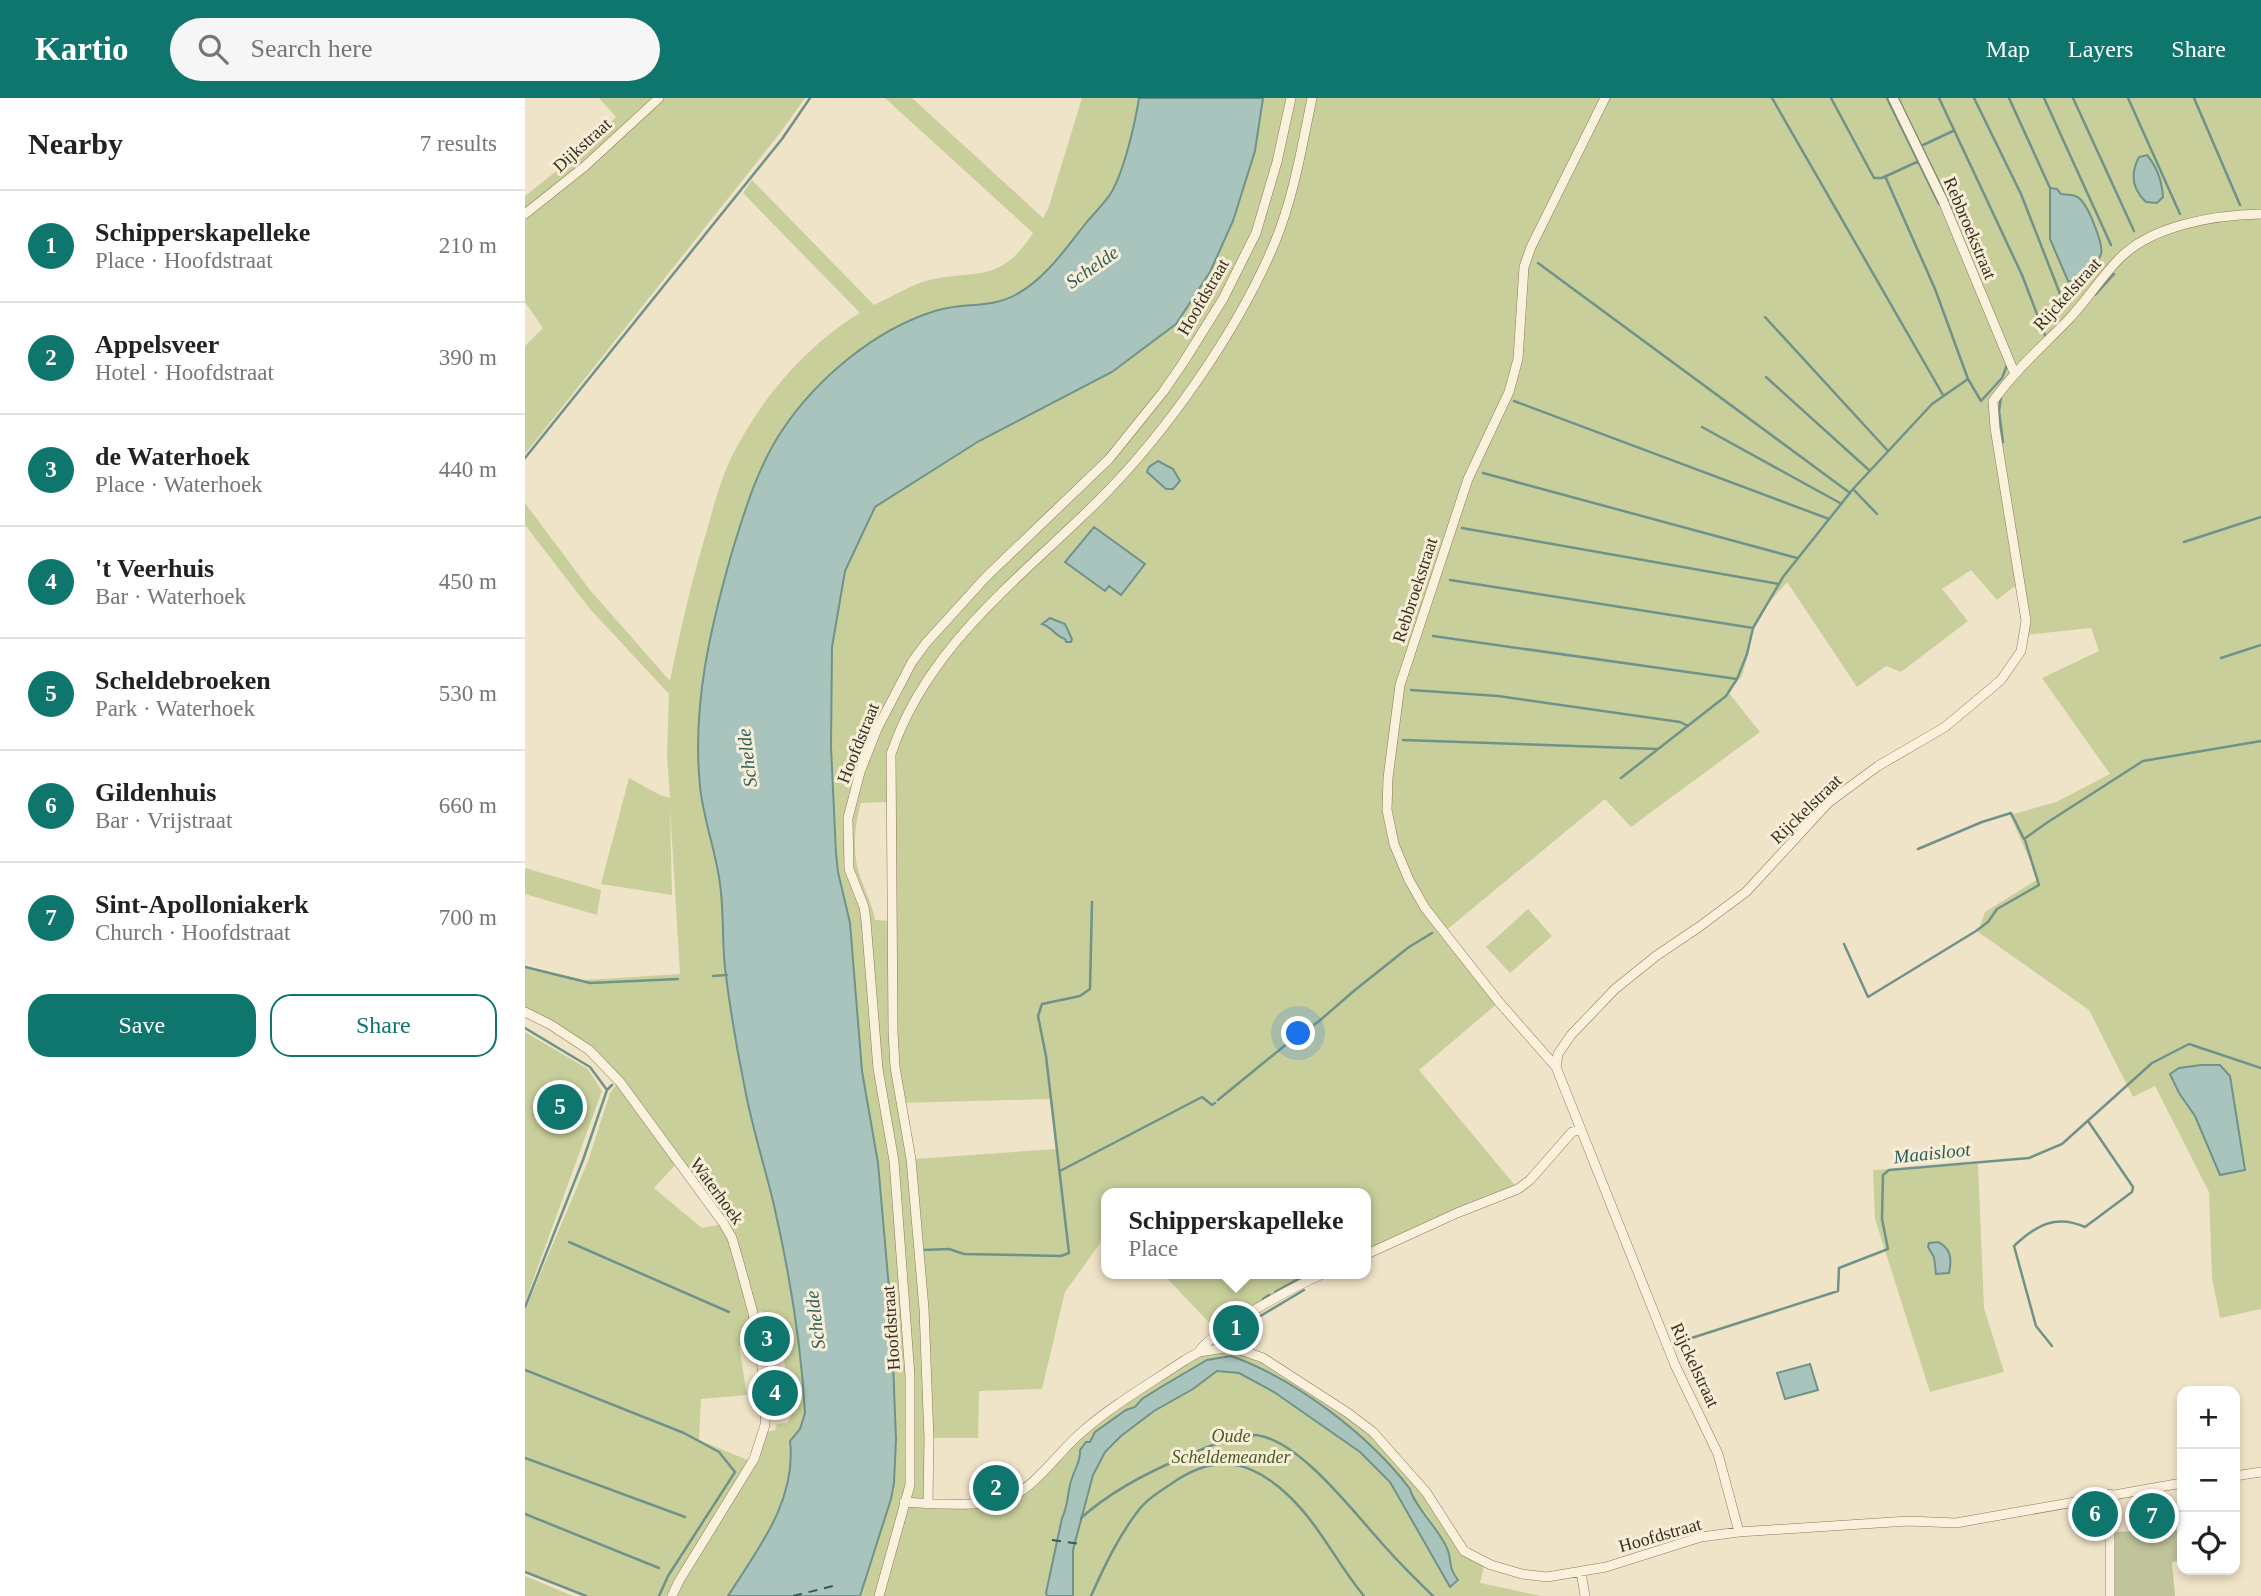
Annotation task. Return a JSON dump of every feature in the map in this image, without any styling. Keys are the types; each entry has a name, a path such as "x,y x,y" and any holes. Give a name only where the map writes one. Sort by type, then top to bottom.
{"street":[{"name":"Dijkstraat","path":"525,214 584,167 659,98"},
{"name":"Hoofdstraat","path":"1291,98 1277,162 1256,233 1223,299 1163,392 1109,459 985,578 919,652 877,729 853,796 848,818 849,869 864,907 866,921 878,1069 894,1161 907,1310 911,1485 904,1502 995,1502 1013,1496 1098,1419 1199,1352 1232,1347 1263,1358 1373,1432 1426,1492 1464,1551 1479,1560 1522,1574 1547,1577 1581,1572 1606,1567 1685,1541 1739,1532 1908,1521 1956,1523 2177,1484"},
{"name":"Hoofdstraat","path":"928,1504 929,1438 924,1309 911,1159 895,1067 893,1031 891,754 896,737 930,673 943,656 1000,593 1124,473 1200,375 1241,310 1276,241 1313,98"},
{"name":"Rebbroekstraat","path":"1556,1067 1499,1002 1425,908 1394,845 1387,810 1388,778 1400,685 1468,479 1509,392 1518,359 1524,267 1531,247 1605,98"},
{"name":"Rebbroekstraat","path":"1893,98 1943,201 2014,372"},
{"name":"Rijckelstraat","path":"1739,1532 1719,1454 1675,1365 1580,1130 1556,1067 1558,1054 1571,1035 1615,989 1656,956 1746,892 1828,803 1878,766 1945,727 2001,680 2021,651 2026,621 1993,401 2014,372 2071,317 2118,259 2151,237 2191,222 2225,215 2261,214"},
{"name":"Waterhoek","path":"525,1012 589,1050 620,1082 677,1163 698,1186 728,1231 753,1313 766,1391 765,1425 754,1459 678,1581 672,1596"},
{"path":"1371,1253 1457,1213 1518,1189 1530,1180 1572,1132 1580,1130"},
{"name":"Hoofdstraat","path":"1199,1352 1202,1346 1227,1328 1313,1279"},
{"path":"1227,1328 1232,1347"},
{"path":"2240,1475 2261,1472"},
{"path":"2109,1494 2110,1596"},
{"path":"879,1596 904,1502"},
{"path":"1581,1572 1585,1596"}],"green space":[{"path":"599,98 805,98 525,454 525,346 543,328 525,302 525,196 574,157 616,117"},
{"path":"885,98 912,98 1043,218 1082,98 1139,98 1125,160 1111,193 1038,279 1007,299 945,308 912,319 890,330 848,359 811,393 795,412 765,460 752,490 732,552 710,639 701,698 698,756 702,798 720,884 725,968 734,1029 748,1103 773,1201 789,1280 801,1360 805,1413 800,1430 790,1441 791,1463 781,1504 763,1542 728,1596 586,1596 525,1572 525,1310 588,1161 610,1093 616,1085 598,1058 578,1038 525,1007 525,966 585,980 680,974 670,808 672,895 601,884 629,778 670,798 667,756 669,694 590,609 525,525 525,503 590,590 670,681 696,568 718,492 733,454 771,393 803,357 860,313 743,193 752,180 874,305 929,280 987,272 999,267 1021,249 1033,233","holes":["677,1163 723,1224 702,1228 654,1188","762,1311 766,1318 778,1320 792,1414 787,1423 777,1424 775,1430 767,1432 750,1461 699,1440 701,1399 747,1395 739,1346 758,1342 753,1313"]},
{"name":"Oude Scheldemeander","path":"1263,98 2261,98 2261,1309 2220,1318 2212,1278 2209,1192 2155,1086 2133,1097 2089,1010 1978,932 1985,912 2038,879 2010,815 2056,802 2110,774 2042,678 2099,651 2091,628 2024,635 2020,582 1997,600 1971,570 1942,589 1968,621 1901,672 1886,666 1857,687 1787,582 1761,612 1751,630 1742,676 1728,692 1760,732 1631,827 1605,799 1443,933 1499,1002 1419,1070 1518,1189 1371,1253 1371,1188 1101,1188 1101,1242 1065,1292 1042,1389 979,1391 978,1438 930,1438 928,1504 995,1505 1020,1491 1071,1441 1199,1352 1239,1349 1348,1413 1408,1470 1460,1553 1484,1566 1480,1583 1541,1596 1073,1596 1072,1554 1075,1538 1090,1485 1105,1452 1142,1419 1217,1371 1239,1373 1274,1392 1360,1452 1390,1482 1449,1586 1457,1580 1451,1571 1449,1554 1427,1514 1412,1497 1396,1471 1353,1428 1268,1373 1244,1361 1207,1360 1142,1399 1099,1429 1090,1440 1077,1462 1071,1480 1047,1596 860,1596 891,1499 896,1439 891,1311 878,1163 862,1071 850,923 838,872 831,747 832,647 845,571 875,507 979,441 1176,324 1210,272 1233,221 1255,151","holes":["1145,564 1121,595 1109,586","889,802 890,921 875,920 857,865 855,838 861,803","1050,1099 1056,1149 914,1159 902,1103"]},
{"path":"525,868 601,890 597,915 525,894"},
{"path":"1528,909 1552,936 1510,973 1486,947"},
{"path":"525,1032 588,1069 602,1091 525,1302"},
{"path":"1978,1164 1984,1308 2004,1372 1930,1392 1875,1219 1873,1170"},
{"path":"1168,1279 1314,1279 1219,1333"},
{"path":"2177,1530 2177,1562 2172,1562 2175,1596 2110,1596 2110,1532"},
{"path":"525,1576 573,1596 525,1596"}],"water":[{"name":"Schelde","path":"1139,98 1263,98 1255,151 1233,221 1210,272 1176,324 1112,372 979,441 875,507 845,571 832,647 831,747 836,853 850,923 862,1071 878,1163 891,1311 896,1439 894,1483 860,1596 728,1596 763,1542 781,1504 791,1463 790,1441 800,1429 805,1413 801,1360 789,1280 773,1201 748,1103 734,1029 725,968 720,884 700,786 698,756 701,697 710,639 724,581 758,475 781,432 811,393 848,359 890,330 912,319 945,308 1007,299 1037,280 1111,193 1125,160"},
{"path":"2147,155 2161,186 2163,197 2157,203 2146,202 2135,187 2134,169 2139,157"},
{"path":"2050,188 2080,199 2098,235 2101,254 2081,282 2068,281 2050,239"},
{"path":"1158,461 1173,469 1180,481 1173,489 1166,489 1147,472 1149,467"},
{"path":"1094,527 1145,564 1121,595 1109,586 1105,591 1065,562"},
{"path":"1050,618 1065,624 1071,642 1066,642 1042,624"},
{"path":"2220,1065 2230,1076 2245,1170 2220,1175 2195,1116 2170,1074 2179,1068"},
{"path":"1938,1242 1946,1247 1949,1254 1949,1273 1936,1274 1934,1257 1928,1247 1929,1243"},
{"path":"1231,1356 1256,1366 1305,1394 1374,1449 1410,1489 1446,1546 1452,1570 1458,1580 1450,1587 1390,1482 1360,1452 1274,1392 1239,1373 1217,1371 1193,1389 1154,1411 1105,1452 1093,1475 1073,1550 1073,1596 1047,1596 1070,1483 1079,1461 1080,1450 1086,1442 1090,1442 1095,1432 1161,1387 1207,1360"},
{"path":"1810,1364 1818,1390 1785,1399 1777,1373"}],"waterway":[{"path":"525,458 782,139 810,98"},
{"path":"1772,98 1943,395"},
{"path":"1831,98 1874,178 1882,178 1919,161"},
{"path":"1887,98 1939,204"},
{"path":"1898,98 1956,217"},
{"path":"1939,98 2022,275 2045,335"},
{"path":"1974,98 2021,194 2064,304"},
{"path":"2009,98 2050,188"},
{"path":"2044,98 2111,245"},
{"path":"2073,98 2134,231"},
{"path":"2128,98 2180,214"},
{"path":"2194,98 2240,205"},
{"path":"1921,146 1953,131"},
{"path":"1885,176 1935,289 1968,379 1981,401 2002,378 2007,365"},
{"path":"1538,263 1850,493"},
{"path":"2095,295 2114,274"},
{"path":"1765,317 1888,451"},
{"path":"1766,377 1870,471"},
{"path":"1621,778 1726,696 1737,679 1747,654 1753,628 1783,577 1853,489 1932,404 1968,379"},
{"path":"2001,397 1999,411 2003,442"},
{"path":"1514,401 1829,519"},
{"path":"1702,427 1840,503"},
{"path":"1483,473 1797,558"},
{"path":"1853,489 1877,514"},
{"path":"2184,542 2261,517"},
{"path":"1462,528 1779,584"},
{"path":"1450,580 1753,628"},
{"path":"1433,636 1737,679"},
{"path":"2221,658 2261,645"},
{"path":"1411,690 1498,696 1680,722 1688,726"},
{"path":"1403,740 1658,749"},
{"path":"1918,849 2011,813 2024,839 2143,761 2261,741"},
{"path":"1844,944 1868,997 1976,931 1988,922 1997,909 2039,885 2025,840"},
{"path":"923,1250 949,1249 964,1254 1061,1256 1069,1253 1046,1056 1038,1016 1042,1004 1080,996 1090,989 1092,902"},
{"path":"1218,1100 1409,947 1432,933"},
{"path":"525,967 590,983 678,979"},
{"path":"713,976 727,975"},
{"path":"525,1028 590,1067 607,1090"},
{"name":"Maaisloot","path":"1676,1343 1838,1291 1839,1268 1888,1249 1882,1219 1883,1175 1889,1170 2029,1158 2062,1144 2152,1063 2189,1044 2261,1068"},
{"path":"525,1307 583,1160 607,1090 612,1085"},
{"path":"1060,1171 1202,1097 1212,1105 1215,1103"},
{"path":"2052,1346 2036,1326 2014,1246 2030,1232 2047,1224 2065,1222 2085,1227 2132,1192 2133,1187 2088,1121"},
{"path":"569,1242 729,1312"},
{"path":"1275,1292 1298,1279"},
{"path":"1252,1321 1304,1290"},
{"path":"1263,1299 1269,1295"},
{"path":"525,1370 684,1433 719,1452 735,1472 668,1576 659,1596"},
{"path":"1081,1518 1116,1492 1155,1470 1236,1437 1253,1435 1270,1439 1308,1463 1433,1596"},
{"path":"525,1458 685,1517"},
{"path":"1091,1596 1118,1542 1145,1503 1187,1474 1218,1464 1248,1468 1262,1475 1290,1497 1311,1520 1364,1596"},
{"path":"525,1514 659,1568"},
{"path":"525,1572 586,1596"}],"ferry route":[{"path":"1052,1540 1080,1544"},
{"path":"793,1596 837,1585"}],"place":[{"name":"Scheldebroeken","path":"560,1107"},
{"name":"Schipperskapelleke","path":"1236,1328"},
{"name":"de Waterhoek","path":"767,1339"},
{"name":"'t Veerhuis","path":"775,1393"},
{"name":"Appelsveer","path":"996,1488"},
{"name":"Gildenhuis","path":"2095,1514"},
{"name":"Sint-Apolloniakerk","path":"2152,1516"}]}
